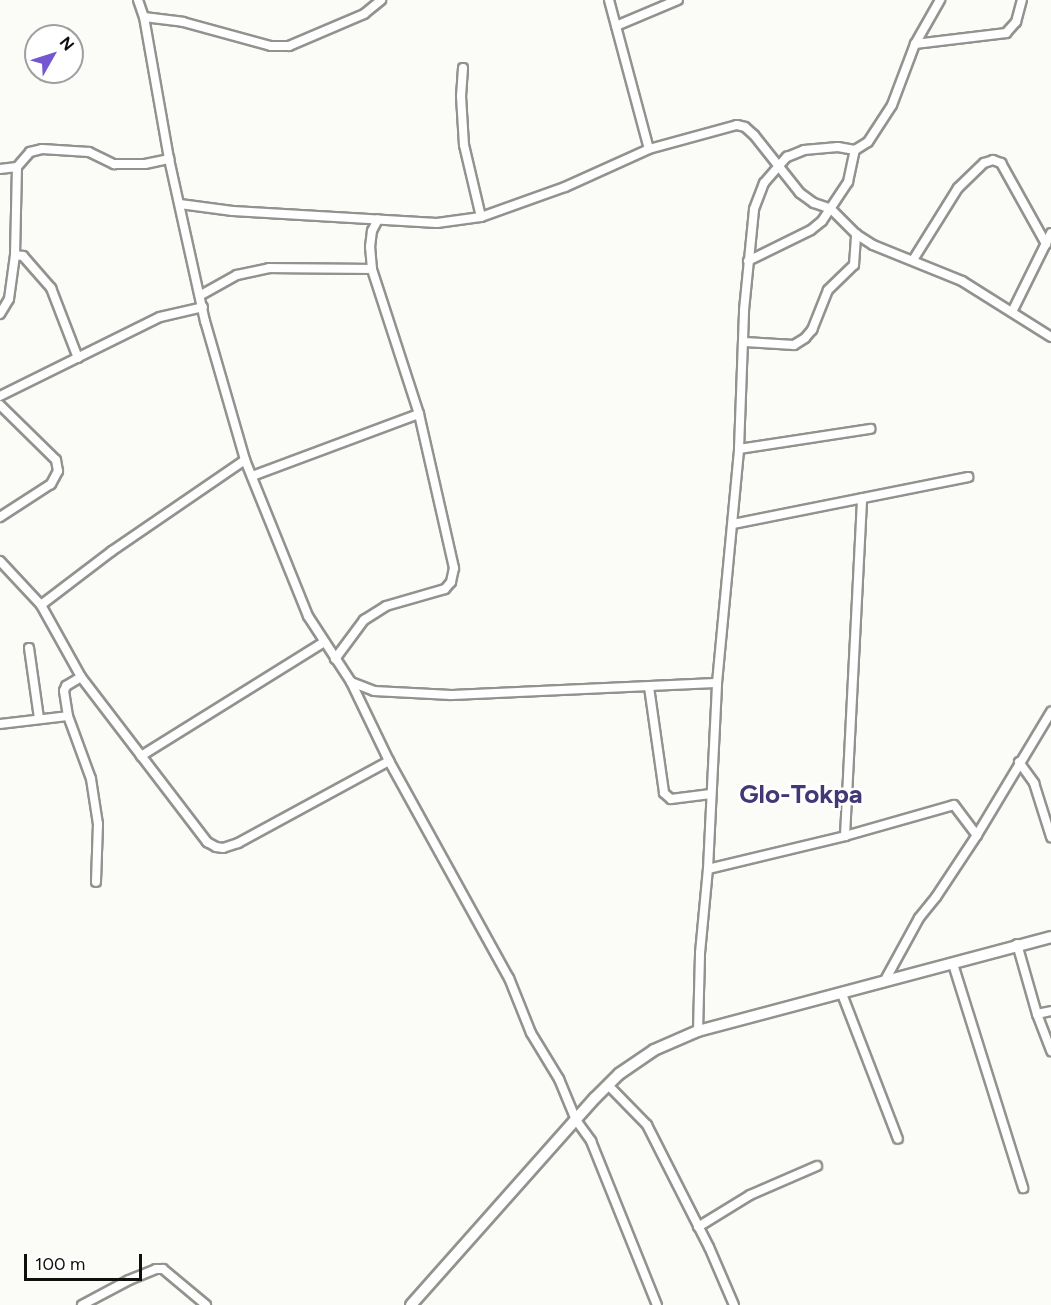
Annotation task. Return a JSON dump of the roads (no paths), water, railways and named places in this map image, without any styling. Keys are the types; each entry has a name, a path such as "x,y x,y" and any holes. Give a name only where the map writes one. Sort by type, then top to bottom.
{"main road":[{"path":"411,1305 608,1085 646,1055 698,1031 953,964 1017,944 1051,937"}],"street":[{"path":"138,0 144,17 169,159 203,307 245,459 308,616 351,682 390,761 509,978 531,1033 559,1079 576,1120 591,1141 657,1304"},
{"path":"144,17 183,22 271,46 289,46 364,14 381,0"},
{"path":"609,0 649,149"},
{"path":"616,26 678,0"},
{"path":"698,1031 700,953 708,869 717,683 739,449 748,261 754,209 764,183 787,156 804,150 838,147 855,150 868,142 892,105 915,44 940,0"},
{"path":"915,44 1006,33 1016,22 1022,0"},
{"path":"462,68 464,144 481,217"},
{"path":"180,204 233,211 437,223 481,217 565,188 649,149 737,125 745,127 754,135 800,193 814,203 831,209 856,234 873,245 962,281 1051,337"},
{"path":"0,169 17,167 30,153 42,149 89,152 114,165 145,165 169,159"},
{"path":"748,261 811,230 831,209 848,182 855,150"},
{"path":"913,260 958,188 984,163 993,160 1001,163 1046,244"},
{"path":"0,314 9,299 15,255 17,167"},
{"path":"335,659 364,620 386,606 432,595 445,589 451,582 454,568 419,414 372,268 370,247 372,231 378,219"},
{"path":"745,342 794,345 805,338 812,330 828,290 854,265 856,234"},
{"path":"1012,312 1051,234"},
{"path":"15,255 23,256 51,288 78,358"},
{"path":"201,295 237,275 269,268 372,268"},
{"path":"0,396 160,316 203,307"},
{"path":"0,405 56,460 58,471 51,484 0,517"},
{"path":"252,476 419,414"},
{"path":"739,449 870,429"},
{"path":"41,605 112,551 245,459"},
{"path":"732,524 968,477"},
{"path":"845,836 862,498"},
{"path":"0,561 41,605 81,677 207,842 223,848 238,843 390,761"},
{"path":"141,756 324,642"},
{"path":"29,648 39,718"},
{"path":"81,677 66,686 64,691 68,716 91,779 98,824 96,882"},
{"path":"351,682 374,691 441,695 717,683"},
{"path":"649,687 664,793 671,799 711,794"},
{"path":"884,982 919,918 936,897 977,834 1051,711"},
{"path":"0,724 68,716"},
{"path":"1019,762 1034,783 1051,837"},
{"path":"708,869 845,836 954,805 959,807 977,834"},
{"path":"1017,944 1036,1014 1051,1051"},
{"path":"953,964 1023,1188"},
{"path":"842,994 898,1140"},
{"path":"1036,1014 1051,1011"},
{"path":"608,1085 647,1125 734,1305"},
{"path":"698,1227 750,1195 817,1166"},
{"path":"82,1305 129,1280 156,1269 163,1269 206,1305"}],"district":[{"name":"Glo-Tokpa","path":"801,795"}]}
